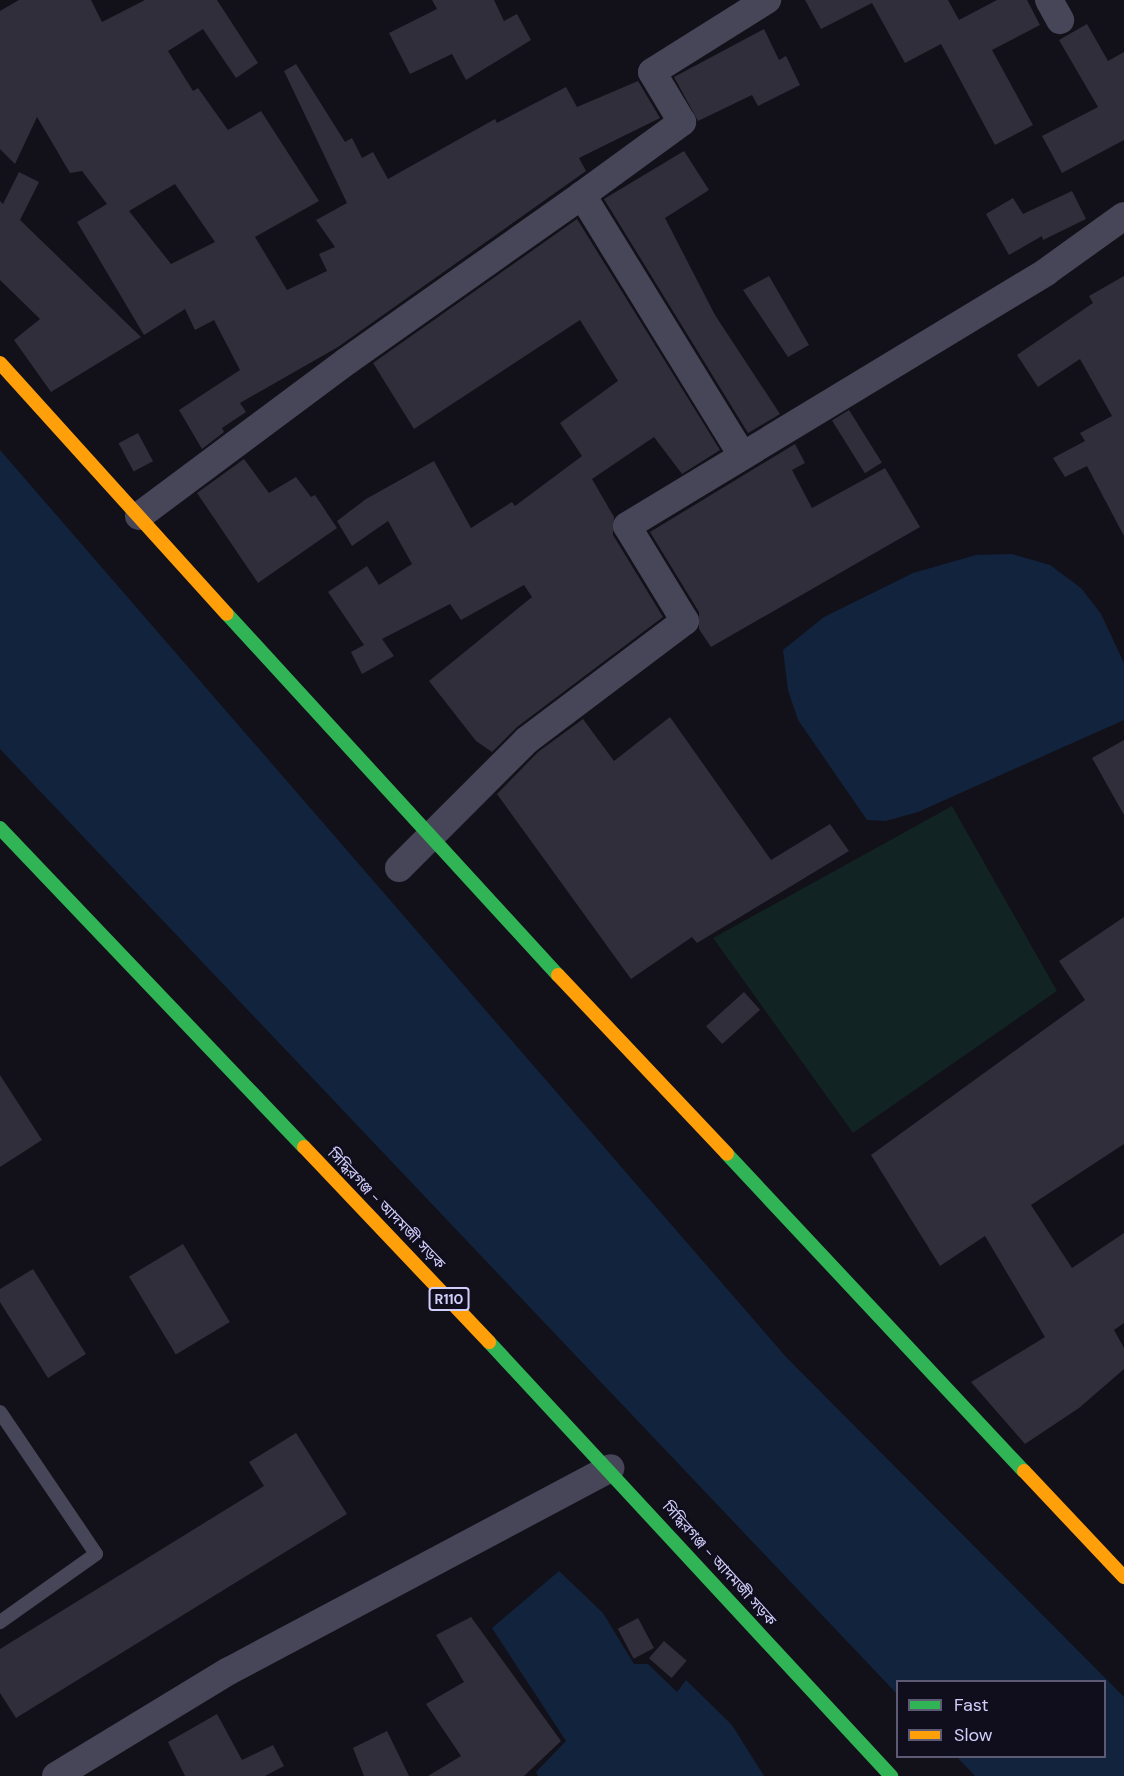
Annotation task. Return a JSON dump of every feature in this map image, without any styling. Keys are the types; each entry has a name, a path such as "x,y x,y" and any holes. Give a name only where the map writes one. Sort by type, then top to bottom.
{"street":[{"path":"139,516 347,361 682,122 651,72 766,0"},
{"path":"582,195 742,455"},
{"path":"399,868 527,740 685,621 627,526 1046,272 1124,216"},
{"path":"0,363 430,839 1124,1576"},
{"name":"সিদ্ধিরগঞ্জ - আদমজী সড়ক","path":"0,828 610,1468 891,1776"},
{"path":"56,1776 229,1671 610,1468"}],"lane":[{"path":"0,1412 96,1554 0,1622"}],"shaded area":[{"path":"952,806 1057,991 853,1133 713,938"}],"water":[{"path":"0,450 786,1357 1124,1697 1124,1776 975,1776 958,1758 1106,1758 1106,1680 896,1680 896,1693 0,749"},
{"path":"1012,554 1050,565 1081,588 1101,614 1124,663 1124,720 918,812 886,821 867,820 798,720 788,690 783,650 824,617 913,573 976,555"},
{"path":"559,1571 603,1613 634,1664 648,1664 677,1692 686,1680 732,1725 764,1776 538,1776 536,1772 566,1741 492,1628"}],"building":[{"path":"19,0 91,0 102,22 145,0 217,0 258,63 236,78 203,29 168,51 193,91 198,88 228,130 261,111 319,201 255,237 287,290 327,271 319,254 335,247 316,220 347,203 284,71 296,64 345,142 352,138 362,158 373,152 388,179 495,119 497,123 566,87 577,107 638,81 660,118 579,158 586,171 338,347 240,403 246,412 222,428 224,432 202,449 179,410 240,370 214,320 195,330 185,309 144,335 77,222 107,204 82,171 70,173 37,117 15,164 0,149 0,11","holes":["175,184 215,242 171,264 129,211"]},
{"path":"432,0 494,0 504,21 517,14 531,40 466,80 452,54 410,74 389,33 437,9"},
{"path":"805,0 948,0 959,20 997,0 1027,0 1040,25 992,50 1033,125 995,145 941,44 905,63 872,3 821,29"},
{"path":"1087,24 1108,61 1124,52 1124,140 1062,173 1042,136 1098,107 1059,40"},
{"path":"764,29 779,60 786,56 800,85 758,106 752,95 698,121 674,77"},
{"path":"684,151 709,190 665,218 715,315 780,414 748,433 604,199"},
{"path":"19,172 39,182 20,220 141,337 51,392 14,340 40,319 0,280 0,201 3,204"},
{"path":"1072,191 1086,219 1043,240 1042,236 1009,255 986,214 1013,198 1023,214"},
{"path":"577,219 720,450 682,474 654,437 592,479 614,517 613,535 663,617 517,727 492,752 476,741 429,681 532,597 524,585 461,620 450,604 382,639 394,656 362,674 351,652 364,645 328,592 367,566 379,585 412,564 388,521 352,546 337,521 366,499 434,461 471,528 512,502 515,506 582,456 560,423 618,381 580,320 414,429 373,363"},
{"path":"769,276 809,345 788,357 743,290"},
{"path":"1124,276 1124,536 1087,466 1065,477 1053,458 1085,441 1080,433 1112,416 1080,359 1038,387 1017,355 1093,303 1089,296"},
{"path":"849,410 882,463 865,473 832,421"},
{"path":"138,433 153,461 134,472 119,443"},
{"path":"795,444 805,463 792,470 812,508 885,468 920,527 711,647 699,629 699,612 650,532"},
{"path":"244,459 269,493 296,477 311,497 315,495 337,528 258,583 197,493"},
{"path":"670,717 771,860 830,824 849,851 697,943 692,937 631,979 497,794 538,752 583,719 614,761"},
{"path":"1124,740 1124,815 1092,758"},
{"path":"1124,917 1124,1144 1031,1205 1072,1268 1124,1233 1124,1323 1114,1330 1124,1348 1124,1369 1079,1408 1025,1444 971,1382 1045,1337 985,1236 940,1266 871,1155 1085,1000 1059,961"},
{"path":"744,992 760,1010 722,1044 706,1026"},
{"path":"0,1075 42,1140 0,1167"},
{"path":"183,1244 230,1322 176,1354 129,1276"},
{"path":"33,1269 86,1354 48,1378 0,1302 0,1289"},
{"path":"296,1433 347,1514 16,1718 0,1693 0,1649 264,1486 249,1462"},
{"path":"471,1617 561,1741 524,1776 428,1776 461,1756 426,1704 464,1682 436,1635"},
{"path":"638,1618 654,1648 634,1659 618,1629"},
{"path":"664,1641 687,1661 672,1678 649,1658"},
{"path":"217,1714 242,1760 273,1745 284,1766 265,1776 185,1776 168,1742"},
{"path":"387,1731 409,1776 364,1776 353,1748"}],"traffic: fast":[{"path":"227,614 558,975"},
{"path":"0,828 304,1147"},
{"path":"727,1154 1024,1471"},
{"path":"489,1342 891,1776"}],"traffic: slow":[{"path":"0,363 227,614"},
{"path":"558,975 727,1154"},
{"path":"304,1147 489,1342"},
{"path":"1024,1471 1124,1577"}]}
